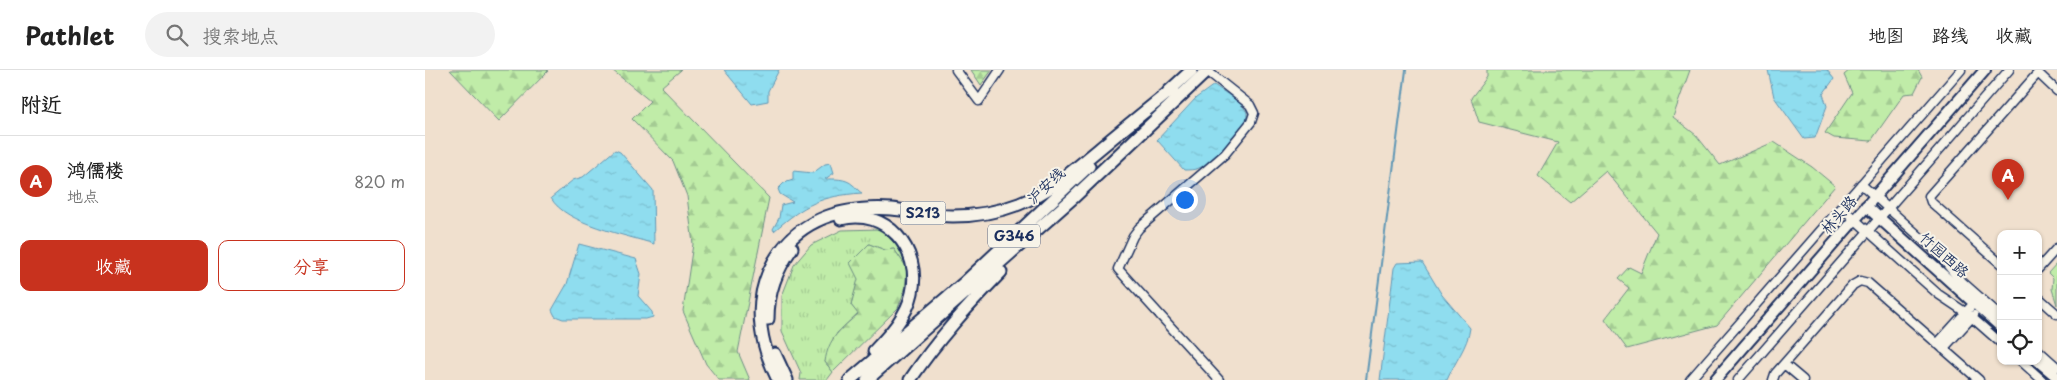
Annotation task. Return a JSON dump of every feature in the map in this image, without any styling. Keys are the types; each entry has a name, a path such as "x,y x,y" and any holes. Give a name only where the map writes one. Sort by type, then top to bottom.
{"highway":[{"name":"沪安线","path":"850,380 964,283 1192,70"},
{"name":"沪安线","path":"867,380 1073,198 1207,70"},
{"name":"S213","path":"778,380 768,356 761,330 760,304 765,280 774,259 789,241 805,228 823,217 860,208 952,216 988,214 1021,203 1047,189 1077,168 1174,88"},
{"path":"910,380 934,345 965,309 1073,198"},
{"path":"787,380 768,331 768,308 771,286 782,262 794,245 809,232 844,218 860,217 878,221 899,238 910,255 914,273 913,287 904,314 891,333 845,380"}],"main road":[{"name":"林头路","path":"1715,380 1985,70"},
{"name":"竹园西路","path":"1867,206 1977,305 1997,320"},
{"path":"2042,363 2055,374"}],"street":[{"path":"956,70 979,101 1000,70"},
{"path":"1207,70 1249,105 1254,112 1251,122 1225,154 1139,228 1133,236 1118,269 1219,380"},
{"path":"1690,380 1961,70"},
{"path":"1738,380 2009,70"},
{"path":"1997,260 1931,202 1929,196 2038,73 2057,91"},
{"path":"1861,184 1938,254 1997,320"},
{"path":"1841,207 1938,294 1969,315 1997,340"},
{"path":"2042,265 2057,248"},
{"path":"1773,380 1775,374 1853,285 1860,281 1868,283 1979,380"},
{"path":"2042,301 2057,314"},
{"path":"1940,346 1977,305"},
{"path":"2042,356 2055,374"},
{"path":"1784,364 1803,380"},
{"path":"2025,365 2041,380"}],"green space":[{"path":"450,70 547,70 548,71 499,121"},
{"path":"612,70 681,70 661,87 769,198 738,352 750,380 719,380 706,364 683,311 693,244 687,196 673,161 632,119 650,101"},
{"path":"971,70 992,70 981,85"},
{"path":"1487,70 1690,70 1673,117 1696,135 1720,165 1774,142 1812,167 1835,186 1717,325 1627,349 1605,319 1629,288 1618,279 1629,267 1641,273 1657,233 1606,171 1570,202 1538,176 1558,142 1479,122 1471,98 1487,77"},
{"path":"1850,70 1918,70 1922,77 1914,93 1904,94 1871,141 1834,138 1825,133 1852,93 1844,75"},
{"path":"880,229 900,249 907,268 894,249 885,250 869,244 851,305 858,313 837,333 825,362 833,372 827,380 800,380 801,373 782,331 782,296 794,265 811,245 842,230"},
{"path":"869,244 885,250 894,249 907,268 905,289 898,308 833,372 825,362 829,346 836,335 858,314 851,305 858,279 850,263"},
{"path":"2057,263 2057,305 2052,289 2053,278 2048,273"}],"water":[{"path":"724,70 779,70 768,91 768,101 752,104"},
{"path":"1768,70 1827,70 1834,79 1823,94 1827,106 1815,138 1804,139 1774,97"},
{"path":"1214,85 1245,109 1247,113 1246,119 1236,136 1213,159 1197,169 1184,170 1157,140 1196,98"},
{"path":"615,150 620,152 653,190 654,244 583,222 558,207 551,198 573,180 583,177"},
{"path":"831,163 834,173 825,179 847,181 862,193 835,196 814,203 795,214 774,231 781,205 793,202 780,194 778,189 784,183 793,180 793,171 813,173 825,164"},
{"path":"579,244 636,259 641,274 638,296 652,312 653,317 646,319 563,319 555,316 552,310 567,284"},
{"path":"1422,262 1442,295 1470,328 1467,341 1447,380 1380,380 1394,268 1397,263"}],"waterway":[{"path":"1366,380 1406,70"}],"place":[{"name":"鸿儒楼","path":"2008,200"}]}
